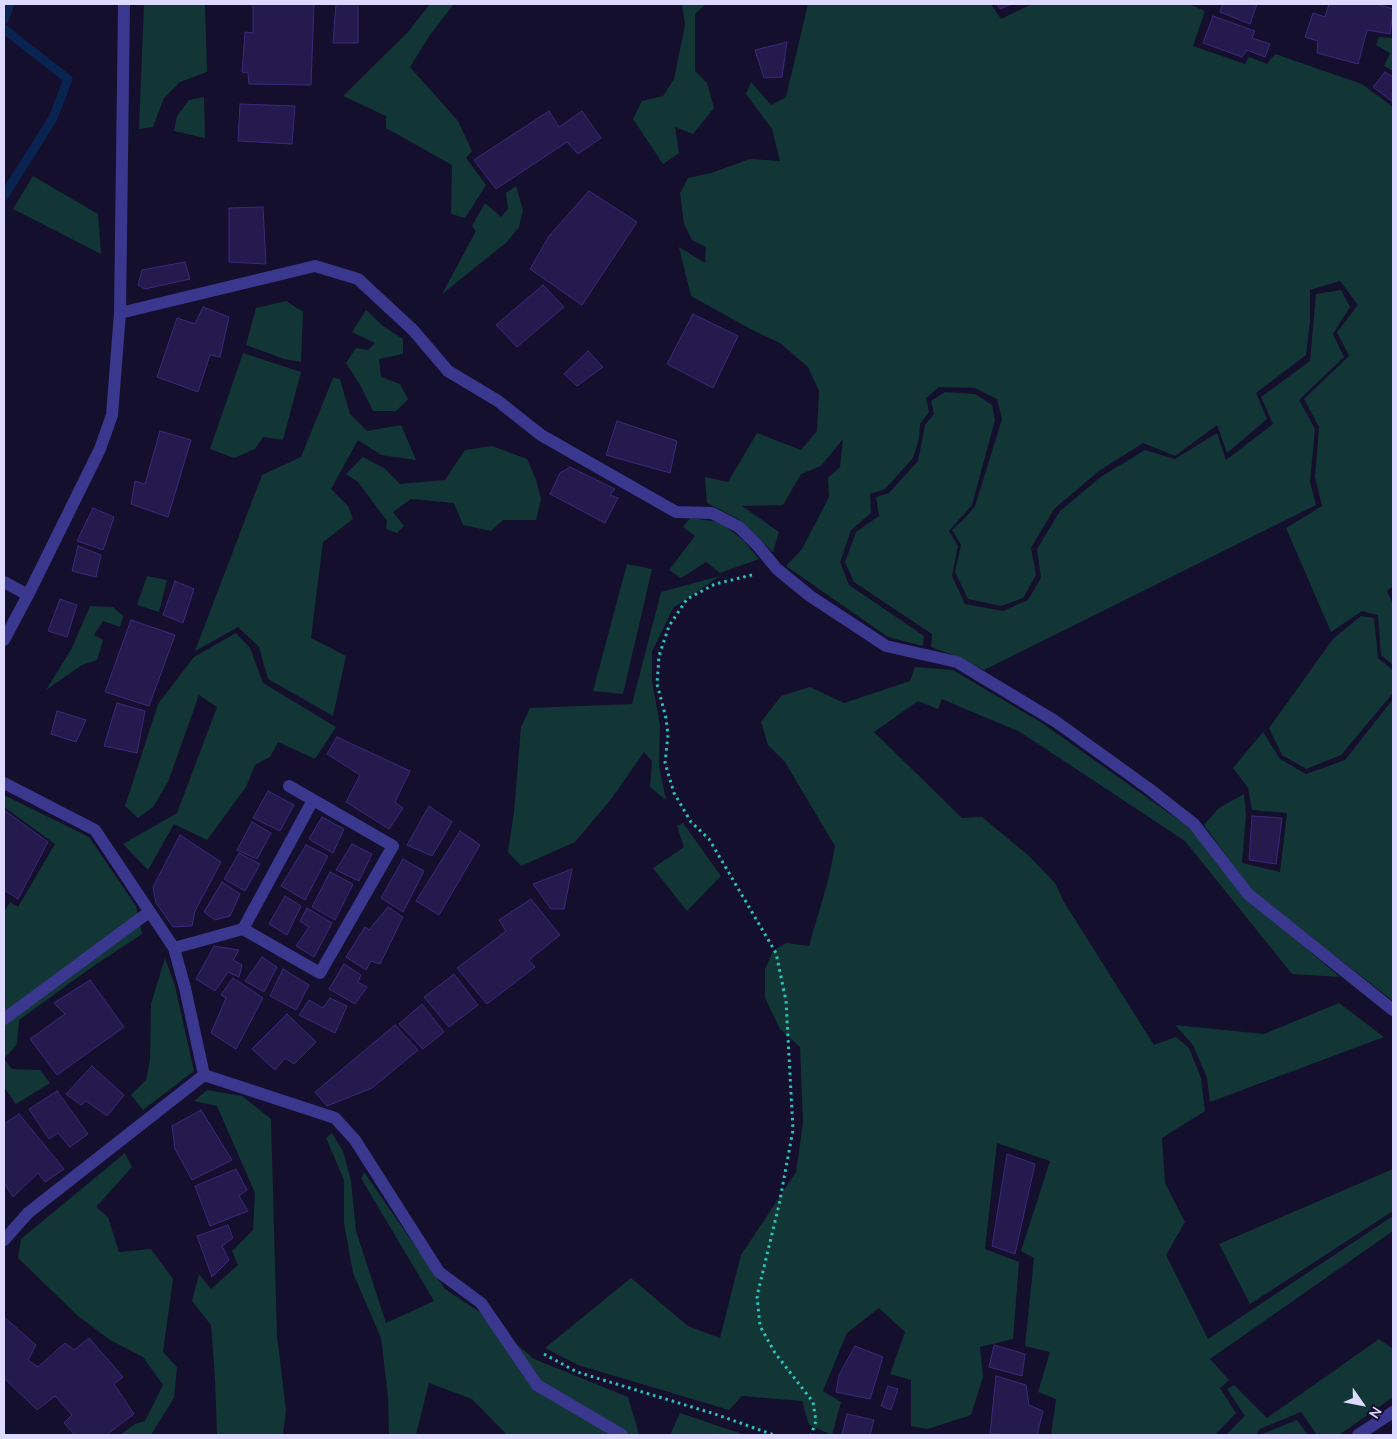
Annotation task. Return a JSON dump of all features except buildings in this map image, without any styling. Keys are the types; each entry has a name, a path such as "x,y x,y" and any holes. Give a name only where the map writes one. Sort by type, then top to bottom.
{"street":[{"path":"4,640 28,596 100,449 112,415 120,313 124,4"},
{"path":"120,313 315,266 358,279 413,330 448,371 498,401 541,435 676,512 712,513 739,528 758,546 777,569 810,596 886,646 956,662 1055,721 1194,824 1248,894 1393,1010"},
{"path":"4,582 28,596"},
{"path":"4,783 95,830 174,948 185,988 204,1075"},
{"path":"174,948 243,929 320,973 393,846 289,786"},
{"path":"243,929 313,800"},
{"path":"4,1019 149,912"},
{"path":"4,1240 28,1213 204,1075"},
{"path":"204,1075 335,1118 355,1140 439,1272 481,1303 537,1385 622,1435"},
{"path":"1358,1435 1393,1412"}],"path":[{"path":"777,569 715,584 688,599 670,626 659,656 657,684 666,718 668,735 665,763 674,793 691,822 709,839 776,952 786,1001 794,1130 779,1205 757,1296 760,1326 775,1353 813,1402 816,1421 811,1435"},
{"path":"537,1350 577,1372 715,1414 774,1435"}],"green space":[{"path":"144,4 205,4 207,72 180,82 164,98 153,127 139,129"},
{"path":"430,4 454,4 430,35 410,67 458,121 472,151 466,158 486,185 465,218 451,214 452,165 386,128 386,116 343,96 408,32"},
{"path":"682,4 706,4 695,14 695,71 707,83 714,108 693,134 675,127 679,153 663,164 633,119 642,101 663,96 674,79 685,25"},
{"path":"808,4 991,4 1001,19 1032,4 1189,4 1205,11 1193,46 1245,64 1249,57 1267,64 1275,54 1362,84 1393,107 1393,586 1387,591 1393,604 1393,665 1381,655 1378,615 1362,611 1331,632 1286,528 1322,506 1315,477 1319,427 1304,399 1349,356 1337,332 1358,305 1340,281 1310,290 1310,321 1306,355 1256,393 1267,419 1227,453 1217,425 1175,456 1143,443 1099,471 1054,509 1031,548 1036,575 1023,598 1001,606 968,599 955,572 961,545 952,530 975,506 1002,419 997,399 975,388 939,387 926,398 929,412 920,424 919,439 913,458 885,489 870,494 871,513 851,530 840,562 849,585 924,636 923,646 888,637 786,566 802,549 829,497 828,478 840,467 843,439 821,466 801,474 783,505 742,506 779,532 773,552 738,519 707,503 705,477 728,482 757,433 801,450 817,431 819,391 808,367 780,343 754,331 691,296 679,247 705,263 706,247 692,240 684,224 680,193 688,178 711,173 750,159 780,161 772,129 746,94 751,82 771,105 786,97"},
{"path":"1379,37 1393,38 1393,71 1384,66 1390,53 1376,45"},
{"path":"204,97 205,138 174,131 177,116 189,100"},
{"path":"33,176 98,214 101,254 13,209"},
{"path":"516,186 523,210 519,227 507,242 442,294 476,231 472,226 485,203 501,217 508,209 506,193"},
{"path":"1341,290 1350,307 1333,334 1344,357 1299,400 1315,429 1310,482 1316,505 984,670 956,656 931,647 932,634 854,582 845,562 856,532 879,516 876,497 889,493 918,461 925,425 934,414 931,401 945,392 975,394 992,405 995,420 972,505 949,531 958,546 952,576 965,604 1003,611 1028,600 1041,578 1037,549 1060,511 1102,476 1145,450 1175,459 1217,433 1226,460 1273,424 1261,397 1310,361 1316,294"},
{"path":"286,301 303,312 301,362 284,359 246,345 256,308"},
{"path":"366,310 383,326 403,339 403,354 379,359 381,377 400,384 408,399 396,411 373,411 346,363 356,348 368,350 375,343 352,332"},
{"path":"243,353 301,372 283,440 263,437 255,449 234,458 210,449"},
{"path":"333,378 340,379 350,414 367,431 401,425 416,460 381,455 358,440 331,489 348,506 353,519 323,542 311,638 346,656 333,716 268,679 259,647 238,627 195,651 262,475 301,457"},
{"path":"492,446 527,459 536,480 541,499 536,520 503,520 491,531 463,525 454,503 411,499 393,512 404,526 397,533 386,529 387,521 358,482 346,474 363,457 384,468 400,484 445,480 465,450"},
{"path":"690,518 720,522 744,541 759,559 720,573 706,562 681,578 669,570 695,536 683,527"},
{"path":"627,564 652,569 623,694 593,691"},
{"path":"147,576 167,580 159,612 137,605"},
{"path":"720,576 673,608 652,652 652,682 660,725 659,766 666,800 650,787 652,761 644,752 612,798 575,842 521,866 508,852 514,812 521,727 530,708 632,704 661,592"},
{"path":"90,606 113,607 123,616 120,627 103,621 94,635 103,640 97,660 82,665 46,690 72,648"},
{"path":"1361,616 1374,618 1378,658 1393,670 1393,693 1341,755 1306,769 1282,755 1269,728 1333,639"},
{"path":"236,633 250,648 263,683 336,727 315,759 278,742 270,757 255,765 246,787 207,840 174,824 148,870 123,844 177,813 217,707 199,695 168,782 153,807 138,818 125,806 158,704 194,657"},
{"path":"915,667 953,670 1042,723 1190,828 1243,895 1340,977 1292,974 1185,841 1020,732 942,699 938,709 918,701 874,732 962,818 982,817 1029,856 1055,883 1064,902 1154,1045 1176,1037 1189,1048 1201,1078 1205,1111 1162,1138 1165,1183 1185,1222 1166,1255 1208,1339 1393,1216 1393,1231 1210,1359 1229,1380 1220,1388 1236,1413 1215,1435 1051,1435 1056,1399 1038,1392 1050,1352 1025,1346 1034,1258 1021,1251 1050,1161 997,1143 985,1249 1019,1262 1013,1339 980,1347 983,1377 971,1415 928,1429 911,1426 911,1380 890,1374 905,1332 879,1308 847,1333 823,1391 841,1402 832,1435 809,1425 802,1401 742,1396 729,1410 578,1365 545,1348 631,1278 688,1326 720,1338 741,1255 796,1172 803,1123 800,1047 780,1029 765,998 765,969 773,951 786,943 809,946 829,877 835,846 785,762 768,745 761,722 781,696 810,687 844,703 910,681"},
{"path":"1393,699 1393,1001 1251,890 1204,825 1219,808 1244,794 1246,814 1242,863 1280,872 1287,813 1252,810 1248,788 1233,768 1263,732 1280,759 1306,774 1345,760"},
{"path":"4,795 89,837 136,906 142,934 92,967 19,1020 17,1044 4,1059 4,912 10,902 18,907 55,844 4,807"},
{"path":"683,823 721,876 687,911 653,868 684,847 677,826"},
{"path":"165,958 175,986 194,1071 143,1110 131,1095 146,1080 150,1060 151,1004"},
{"path":"1339,1003 1384,1037 1210,1102 1207,1078 1193,1045 1175,1025 1264,1034"},
{"path":"4,1059 12,1069 40,1070 50,1083 16,1104 4,1087"},
{"path":"207,1090 242,1096 271,1119 277,1336 286,1410 283,1435 217,1435 211,1325 192,1301 199,1274 211,1289 238,1265 232,1251 253,1230 255,1193 217,1106 194,1101"},
{"path":"332,1133 343,1151 351,1181 356,1231 386,1323 434,1301 361,1178 364,1172 445,1289 478,1311 534,1359 628,1397 639,1434 642,1435 507,1435 472,1399 429,1383 416,1435 389,1435 388,1397 381,1338 353,1273 344,1223 344,1180 326,1138"},
{"path":"125,1153 132,1167 96,1207 108,1217 119,1252 151,1249 173,1279 163,1352 177,1367 174,1398 151,1435 120,1435 135,1424 145,1421 163,1385 143,1357 110,1340 77,1315 18,1258 21,1239"},
{"path":"1393,1169 1393,1211 1250,1304 1219,1244"},
{"path":"1379,1339 1393,1349 1393,1397 1339,1435 1317,1435 1301,1412 1260,1429 1256,1435 1226,1435 1245,1416 1227,1389 1234,1385 1267,1418"},
{"path":"680,1413 745,1435 670,1435"},
{"path":"1297,1420 1308,1435 1262,1435 1262,1434"}],"waterway":[{"path":"4,20 10,4"},
{"path":"4,29 68,79 53,118 4,196"}]}
